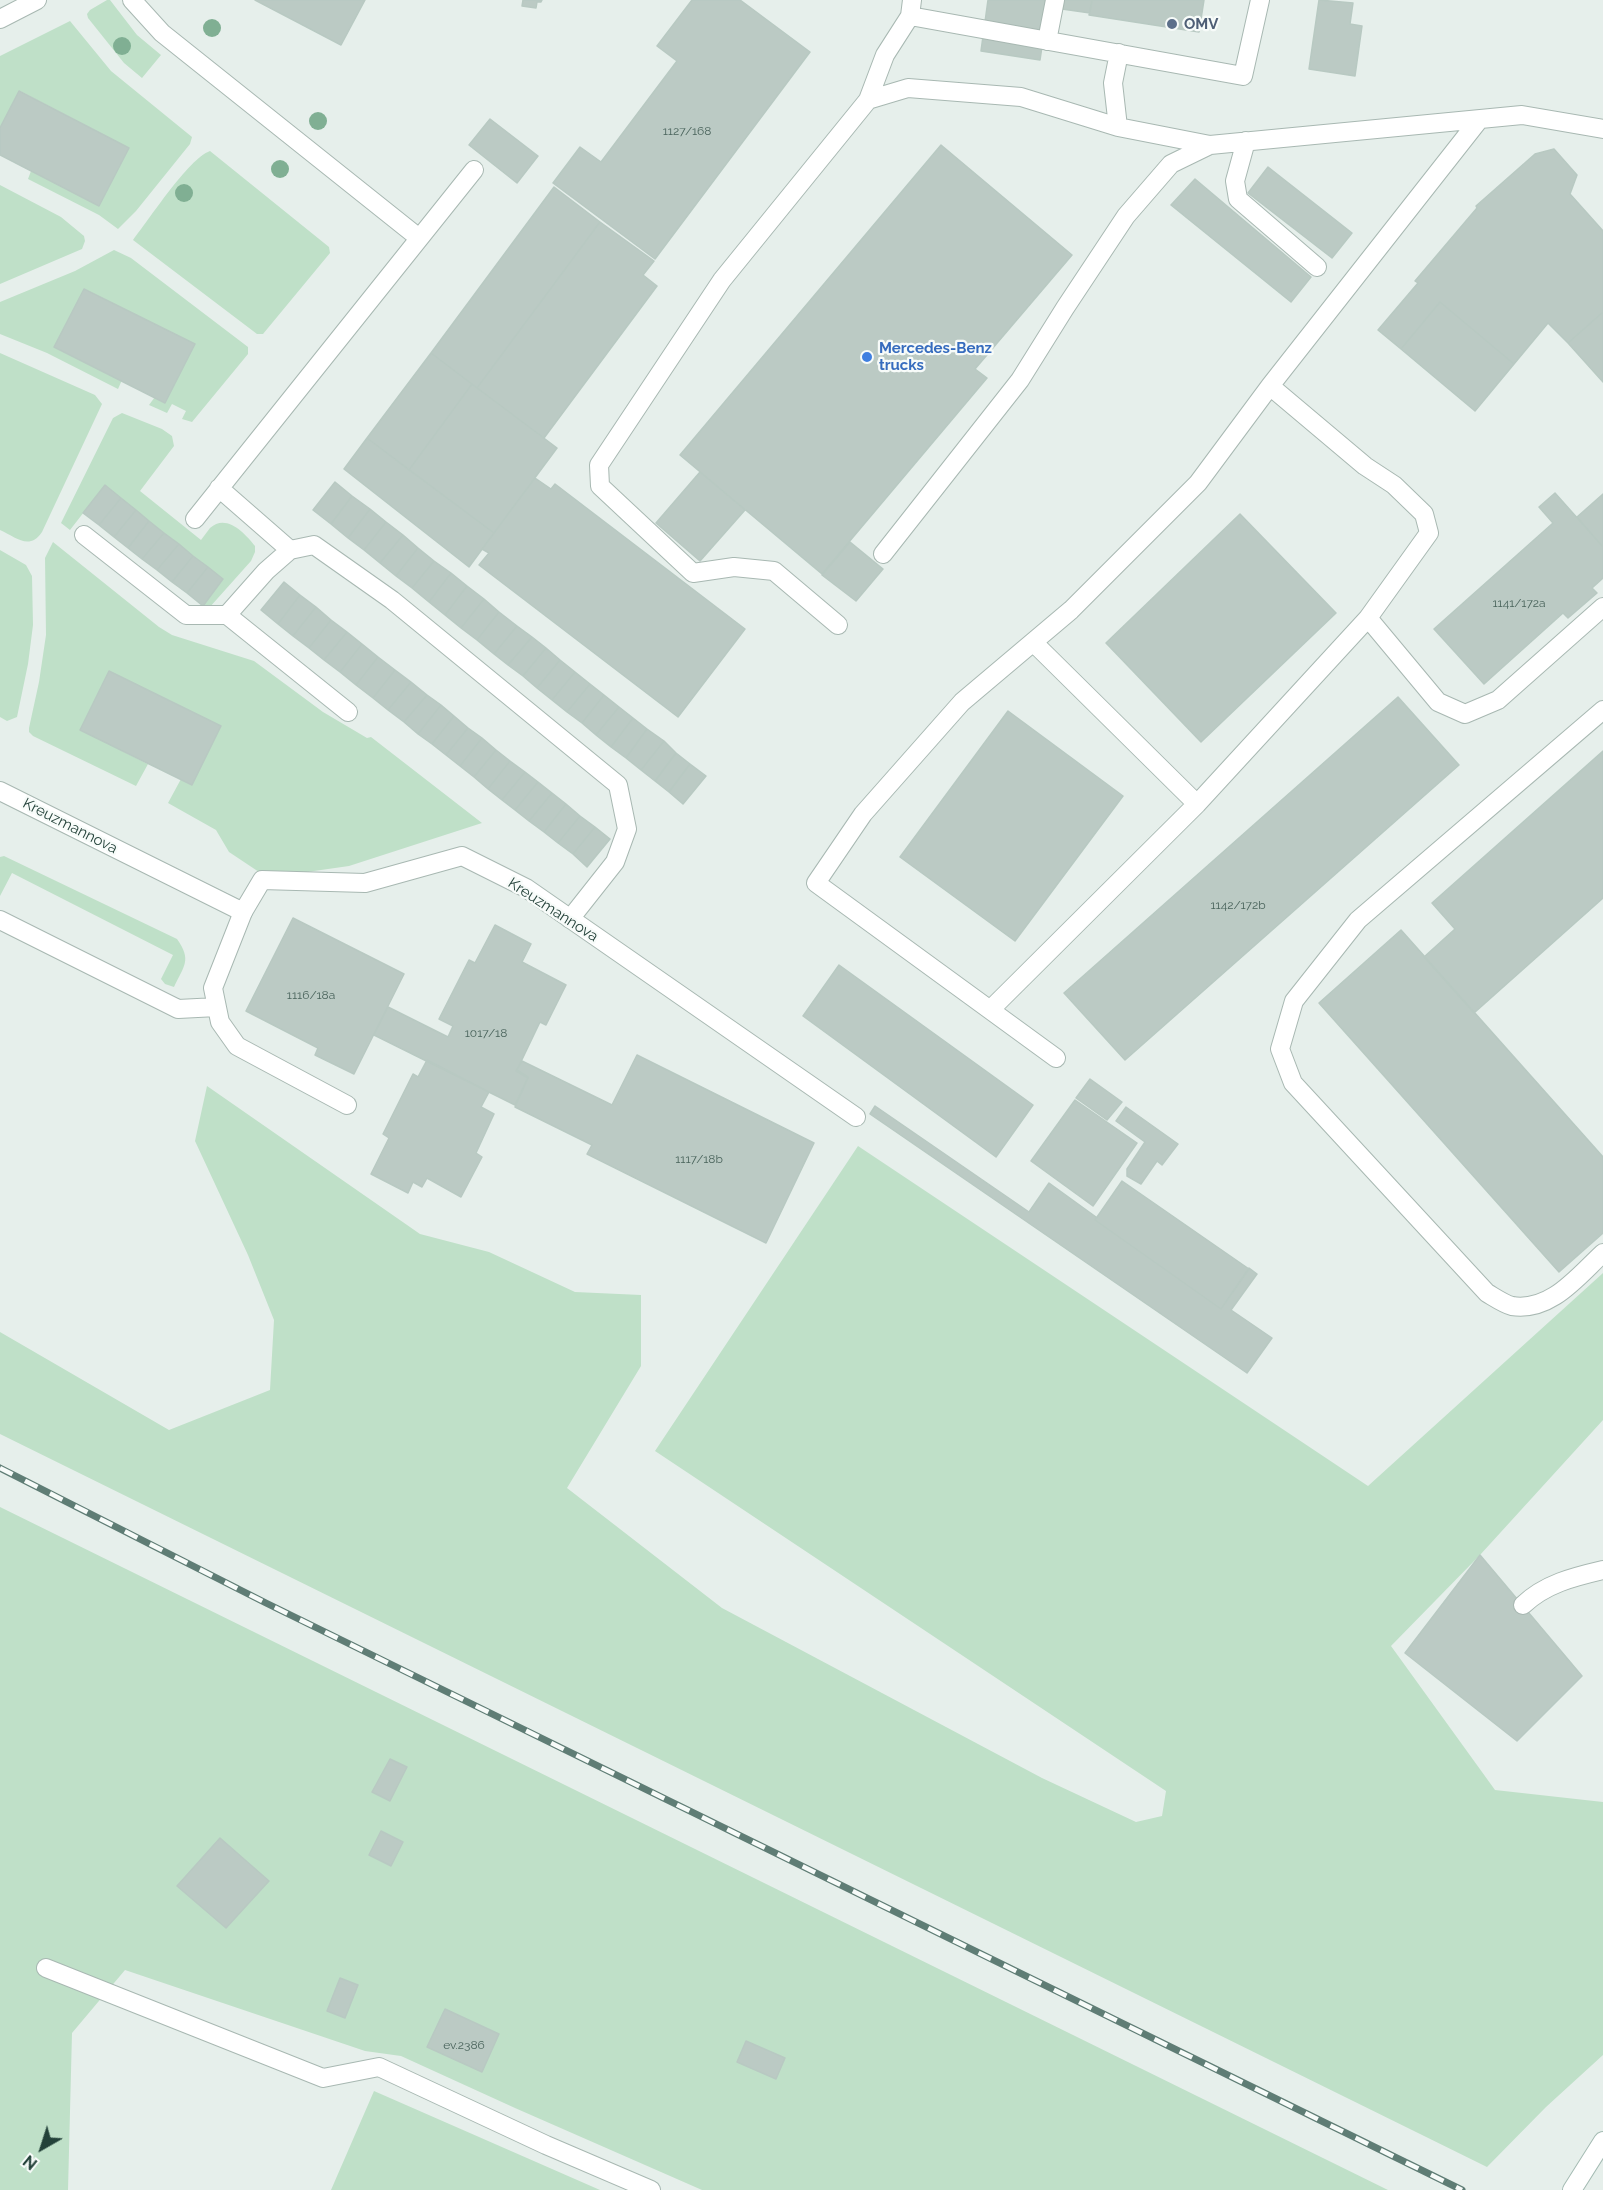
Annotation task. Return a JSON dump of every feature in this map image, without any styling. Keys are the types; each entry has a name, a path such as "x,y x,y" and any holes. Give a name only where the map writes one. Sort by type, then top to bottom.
{"street":[{"path":"132,0 162,33 419,238"},
{"path":"1047,40 1054,0"},
{"path":"838,625 774,571 734,567 693,573 600,486 599,465 722,280 868,100 885,55 911,8 1047,40 1243,76 1260,0"},
{"path":"0,19 28,2"},
{"path":"1118,127 1113,83 1119,53"},
{"path":"868,100 908,88 1021,97 1118,127 1210,145 1522,115 1603,129"},
{"path":"1056,1058 816,883 863,814 962,702 1071,610 1198,483 1270,386 1479,120"},
{"path":"1246,141 1235,182 1238,199 1317,267"},
{"path":"883,554 1020,380 1126,216 1171,164 1210,145"},
{"path":"195,519 474,170"},
{"path":"991,1009 1197,804 1368,618 1429,533 1424,513 1270,386"},
{"path":"219,488 290,550"},
{"path":"84,535 186,615 227,615 348,712"},
{"path":"227,615 266,571 290,550 314,545 392,600 618,785 627,829 615,862 570,919"},
{"path":"1368,618 1438,702 1465,714 1498,700 1603,607"},
{"path":"1033,642 1197,804"},
{"path":"1603,710 1358,920 1294,1001 1280,1049 1293,1083 1487,1293 1511,1306 1544,1304 1568,1286 1603,1253"},
{"name":"Kreuzmannova","path":"0,791 243,912 262,880 365,883 462,856 526,888 855,1117"},
{"path":"243,912 213,988 220,1022 237,1046 348,1105"},
{"path":"0,920 178,1009 217,1007"},
{"path":"1523,1605 1536,1593 1568,1578 1603,1570"},
{"path":"46,1968 323,2078 379,2067 546,2145 651,2190"},
{"path":"1572,2190 1603,2141"}],"green space":[{"path":"110,0 137,35 161,55 142,78 124,63 88,18 87,14 90,10"},
{"path":"70,21 111,71 192,137 190,144 136,211 118,229 99,215 28,179 31,171 99,206 129,148 20,91 0,128 0,56"},
{"path":"210,151 329,247 330,253 263,334 257,334 133,240 180,177 201,156"},
{"path":"0,185 61,217 84,236 82,249 0,284"},
{"path":"114,250 131,258 248,347 248,354 192,422 182,419 186,411 172,404 167,413 149,405 194,344 84,289 55,347 122,380 118,389 47,353 0,334 0,302 75,271"},
{"path":"0,353 95,395 102,404 42,532 37,538 27,542 0,530"},
{"path":"122,413 162,429 172,436 174,446 140,491 201,540 210,528 222,523 235,526 255,546 251,561 209,608 203,606 221,581 105,485 70,530 61,523 113,418"},
{"path":"53,542 159,627 172,635 254,661 323,712 367,738 371,737 482,823 349,866 293,874 259,872 229,852 216,830 168,803 181,779 81,730 148,764 136,786 33,736 29,728 46,635 45,558"},
{"path":"0,550 26,565 32,576 33,625 28,664 17,717 7,721 0,717"},
{"path":"4,856 177,939 184,952 185,963 174,987 165,984 161,979 173,955 12,873 0,896 0,857"},
{"path":"207,1086 420,1234 489,1252 575,1292 641,1295 641,1366 567,1488 722,1608 1042,1778 1136,1822 1162,1816 1166,1791 655,1451 858,1146 1368,1486 1603,1273 1603,1420 1480,1555 1391,1646 1495,1790 1603,1802 1603,2055 1546,2107 1487,2167 0,1434 0,1332 169,1430 270,1390 274,1320 248,1255 195,1141"},
{"path":"0,1507 1388,2190 702,2190 401,2056 365,2051 125,1970 72,2033 68,2190 0,2190"},
{"path":"374,2091 600,2190 331,2190"}],"building":[{"path":"255,0 365,0 341,45"},
{"path":"523,0 542,0 537,2 536,8 522,6"},
{"path":"692,0 740,0 810,52 655,259 553,183 580,147 601,162 677,61 657,46"},
{"path":"988,0 1049,0 1040,60 981,51"},
{"path":"1049,0 1092,0 1090,13 1048,7"},
{"name":"OMV","path":"1092,0 1204,0 1199,32 1089,15"},
{"path":"1319,0 1353,3 1350,24 1362,26 1355,76 1309,69"},
{"path":"19,91 129,148 99,206 0,155 0,128"},
{"path":"490,119 538,156 517,183 469,145"},
{"path":"941,145 1072,255 975,369 987,378 822,574 680,455"},
{"path":"1554,149 1577,175 1570,194 1603,231 1603,312 1568,343 1548,323 1514,364 1440,302 1401,349 1378,330 1418,283 1415,281 1477,208 1476,206 1535,154"},
{"path":"1268,167 1352,233 1332,258 1248,193"},
{"path":"1195,179 1311,277 1291,302 1171,205"},
{"path":"554,187 600,222 477,388 431,353"},
{"path":"600,222 654,261 643,275 657,286 544,438 477,388"},
{"path":"84,289 195,344 165,403 54,347"},
{"path":"1440,302 1514,364 1475,411 1401,349"},
{"path":"1603,312 1603,382 1568,343"},
{"path":"431,353 472,384 409,470 367,438"},
{"path":"472,384 557,448 494,533 409,470"},
{"path":"367,438 494,533 469,567 344,469"},
{"path":"700,472 745,510 700,561 656,523"},
{"path":"535,478 551,489 555,484 745,629 678,717 479,565 489,553 482,549"},
{"path":"335,482 352,496 331,524 313,510"},
{"path":"105,485 121,498 99,525 83,513"},
{"path":"1555,493 1603,547 1603,578 1592,588 1597,593 1568,618 1563,613 1484,684 1434,629 1553,523 1539,507"},
{"path":"1603,494 1603,545 1602,546 1577,517"},
{"path":"352,496 370,509 348,538 331,524"},
{"path":"121,498 136,510 114,537 99,525"},
{"path":"370,509 386,522 364,550 348,538"},
{"path":"136,510 149,521 128,548 114,537"},
{"path":"1240,514 1336,613 1201,742 1106,643"},
{"path":"149,521 164,533 142,559 128,548"},
{"path":"386,522 403,535 380,563 364,550"},
{"path":"164,533 179,544 157,570 142,559"},
{"path":"403,535 418,548 396,576 380,563"},
{"path":"850,542 883,569 856,601 822,575"},
{"path":"179,544 193,556 172,582 157,570"},
{"path":"418,548 434,561 412,588 396,576"},
{"path":"193,556 208,567 187,593 172,582"},
{"path":"434,561 451,573 429,602 412,588"},
{"path":"208,567 223,579 203,606 187,593"},
{"path":"451,573 467,586 445,615 429,602"},
{"path":"284,582 300,595 278,624 261,610"},
{"path":"467,586 484,599 461,628 445,615"},
{"path":"300,595 316,607 293,636 278,624"},
{"path":"484,599 499,612 477,640 461,628"},
{"path":"316,607 331,620 309,648 293,636"},
{"path":"499,612 517,626 494,654 477,640"},
{"path":"331,620 347,632 324,660 309,648"},
{"path":"517,626 532,637 508,665 494,654"},
{"path":"347,632 362,644 340,672 324,660"},
{"path":"532,637 546,648 523,676 508,665"},
{"path":"362,644 378,657 356,685 340,672"},
{"path":"546,648 560,660 537,688 523,676"},
{"path":"378,657 395,670 373,698 356,685"},
{"path":"560,660 575,672 552,700 537,688"},
{"path":"395,670 411,682 388,710 373,698"},
{"path":"109,671 221,726 192,785 80,730"},
{"path":"575,672 590,684 567,712 552,700"},
{"path":"411,682 427,695 404,722 388,710"},
{"path":"590,684 604,695 582,723 567,712"},
{"path":"427,695 441,705 418,734 404,722"},
{"path":"604,695 619,707 596,735 582,723"},
{"path":"1398,697 1459,765 1125,1060 1064,993"},
{"path":"441,705 454,716 432,744 418,734"},
{"path":"619,707 633,718 611,747 596,735"},
{"path":"1008,711 1123,796 1015,941 900,857"},
{"path":"454,716 468,728 446,755 432,744"},
{"path":"633,718 647,729 626,758 611,747"},
{"path":"468,728 482,738 460,766 446,755"},
{"path":"647,729 664,741 641,770 626,758"},
{"path":"482,738 496,750 474,777 460,766"},
{"path":"664,741 676,753 655,781 641,770"},
{"path":"496,750 510,761 488,789 474,777"},
{"path":"1603,751 1603,898 1474,1013 1424,957 1455,929 1432,903"},
{"path":"676,753 690,764 669,792 655,781"},
{"path":"510,761 525,772 502,800 488,789"},
{"path":"690,764 706,776 683,804 669,792"},
{"path":"525,772 538,782 515,810 502,800"},
{"path":"538,782 552,793 529,821 515,810"},
{"path":"552,793 566,804 544,832 529,821"},
{"path":"566,804 580,816 558,843 544,832"},
{"path":"580,816 595,827 573,854 558,843"},
{"path":"595,827 610,839 587,867 573,854"},
{"path":"293,918 404,974 354,1074 315,1055 318,1048 246,1011"},
{"path":"495,925 531,944 522,962 566,985 546,1025 540,1022 517,1070 528,1077 515,1105 374,1035 388,1007 448,1037 453,1026 439,1019 469,960 475,963"},
{"path":"1401,930 1603,1157 1603,1233 1559,1272 1319,1003"},
{"path":"839,965 1033,1105 996,1157 803,1016"},
{"path":"637,1055 814,1143 766,1243 587,1154 592,1145 515,1107 528,1078 516,1071 522,1061 612,1105"},
{"path":"427,1060 489,1092 481,1107 494,1114 476,1153 482,1157 461,1197 427,1178 422,1187 413,1182 408,1193 371,1174 389,1138 383,1134 413,1074 418,1077"},
{"path":"1090,1079 1122,1102 1107,1120 1076,1098"},
{"path":"1075,1100 1137,1143 1093,1206 1031,1161"},
{"path":"875,1106 1029,1212 1049,1183 1096,1217 1095,1220 1221,1309 1249,1268 1257,1274 1231,1310 1272,1338 1247,1373 870,1114"},
{"path":"1126,1107 1178,1144 1162,1165 1157,1161 1141,1184 1127,1176 1127,1169 1145,1142 1116,1121"},
{"path":"1122,1181 1249,1269 1221,1309 1095,1220"},
{"path":"1480,1555 1582,1676 1517,1741 1405,1653"},
{"path":"390,1759 407,1767 390,1801 372,1792"},
{"path":"381,1831 403,1842 391,1866 369,1855"},
{"path":"220,1838 269,1881 226,1928 177,1886"},
{"path":"340,1978 358,1985 345,2018 327,2011"},
{"path":"445,2009 499,2034 482,2072 427,2047"},
{"path":"746,2041 785,2058 776,2079 737,2062"}],"railway":[{"path":"0,1468 266,1603 1462,2190"}],"place":[{"name":"OMV","path":"1172,24"},
{"name":"Mercedes-Benz trucks","path":"867,357"}]}
